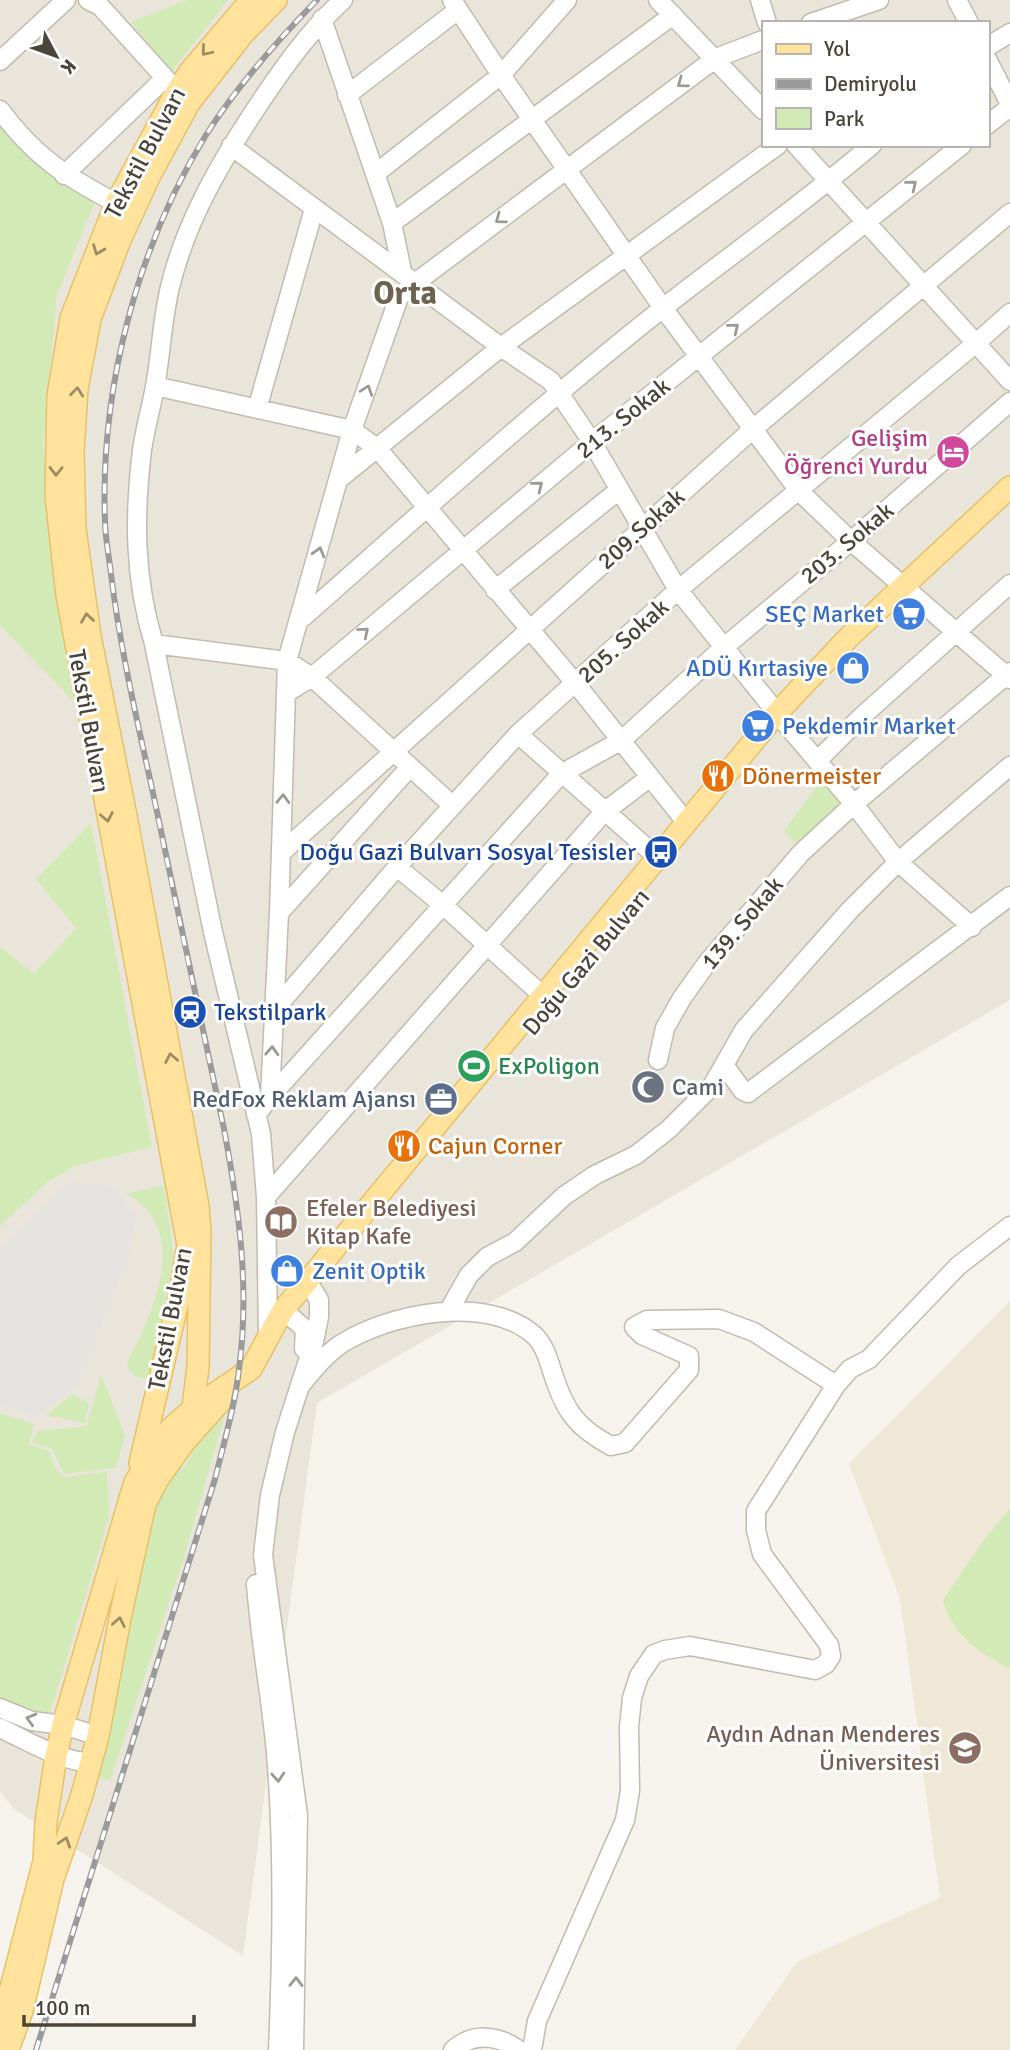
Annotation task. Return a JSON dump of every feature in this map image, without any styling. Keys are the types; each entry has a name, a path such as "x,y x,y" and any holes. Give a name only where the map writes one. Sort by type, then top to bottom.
{"main road":[{"name":"Tekstil Bulvarı","path":"185,1441 194,1408 198,1367 189,1298 188,1245 67,595 56,495 58,396 71,318 116,203 177,91 191,70 251,0"},
{"name":"Tekstil Bulvarı","path":"135,1482 189,1298 198,1206 90,636 75,529 73,452 77,389 90,319 120,240 149,177 177,91 243,34 276,0"},
{"path":"906,588 1010,487"},
{"name":"Doğu Gazi Bulvarı","path":"185,1441 218,1403 250,1384 260,1374 288,1314 313,1290 663,856 781,718 906,588 1010,501"},
{"path":"663,856 686,822 781,718"},
{"path":"0,2030 44,1861 46,1822 63,1725 135,1482 170,1429 194,1408 251,1369 288,1314 547,999"},
{"path":"198,1367 205,1382 220,1389"},
{"path":"8,2050 22,2011 53,1879 98,1736 145,1504 158,1479 185,1441"},
{"path":"70,1704 89,1713 102,1711"}],"street":[{"path":"0,61 66,0"},
{"path":"64,175 177,91 100,6 88,0"},
{"path":"268,1341 266,1197 261,1134 213,932 155,644 145,612 138,567 136,529 143,448 170,287 203,194 231,146 282,70 322,19 343,0"},
{"path":"375,174 500,75 567,0"},
{"path":"658,0 762,109"},
{"path":"760,0 766,21"},
{"path":"815,21 847,5 878,0"},
{"path":"957,0 964,21"},
{"path":"347,95 455,5 500,75 663,309 799,491 851,541 1009,676"},
{"path":"392,223 673,15"},
{"path":"322,19 408,277"},
{"path":"989,46 1010,33"},
{"path":"270,1097 287,661 352,430 408,277 566,169 716,58 762,40"},
{"path":"989,63 1010,105 989,123"},
{"path":"0,110 19,135 64,175 116,203"},
{"path":"231,146 501,347 551,381 592,442 678,590 854,804 898,862 972,927"},
{"path":"339,479 501,347 775,147"},
{"path":"798,147 1010,381"},
{"path":"300,619 561,393 663,309 829,182 870,147"},
{"name":"213. Sokak","path":"286,694 312,677 592,442 959,147"},
{"path":"257,409 314,209"},
{"name":"209.Sokak","path":"281,853 753,429 1010,213"},
{"name":"205. Sokak","path":"275,1009 397,867 518,734 678,590 1010,313"},
{"path":"155,386 352,430 377,448 576,684 686,822"},
{"name":"203. Sokak","path":"256,1115 561,774 622,740 723,648 1010,402"},
{"path":"495,590 619,490"},
{"path":"817,761 860,718 1010,584"},
{"path":"155,644 287,661 312,677 453,806"},
{"name":"139. Sokak","path":"658,1060 665,1028 695,978 801,853 854,804 1009,676"},
{"path":"518,734 604,812 663,856"},
{"path":"448,1312 470,1275 486,1257 515,1242 564,1196 596,1175 636,1155 669,1129 712,1086 744,1030 850,910 898,862 1010,766"},
{"path":"279,913 410,767"},
{"path":"266,1197 604,812 649,778"},
{"path":"397,867 547,999"},
{"path":"724,1065 743,1091 748,1093 1010,896"},
{"path":"532,2050 537,2021 625,1820 630,1791 629,1727 632,1698 639,1676 654,1654 690,1647 816,1670 827,1664 831,1656 829,1645 762,1553 755,1530 757,1511 836,1385 850,1369 869,1359 958,1266 1010,1226"},
{"path":"294,2050 298,1815 263,1555 270,1495 285,1432 314,1342 319,1317 319,1300 313,1290"},
{"path":"300,1386 320,1362 342,1344 386,1324 419,1313 461,1311 508,1318 536,1336 548,1359 559,1393 576,1423 611,1446 625,1443 689,1370 689,1356 642,1335 634,1327 647,1320 719,1319 734,1324 754,1332 836,1385"},
{"path":"278,2050 282,1838 276,1750 258,1614 254,1551 264,1481 276,1429 306,1343 305,1329 288,1314"},
{"path":"0,1708 32,1721 63,1725 98,1736"},
{"path":"0,1727 56,1756 73,1762 91,1763"},
{"path":"453,2050 472,2039 486,2037 514,2047 537,2021"}],"shaded area":[{"path":"0,0 1010,0 1010,1000 317,1403 243,1956 14,1809 0,1792"},
{"path":"69,1182 112,1186 137,1216 128,1258 77,1386 36,1417 0,1404 0,1249"},
{"name":"Aydın Adnan Menderes Üniversitesi","path":"1010,1301 1010,2050 735,2050 797,1962 940,1898 900,1598 849,1464"}],"green space":[{"path":"187,0 228,0 171,72 131,22"},
{"path":"0,124 95,201 57,295 43,448 79,707 0,625"},
{"path":"821,780 842,801 798,846 784,831"},
{"path":"91,823 152,1147 75,1166 49,1181 0,1226 0,947 34,974 76,928 36,879"},
{"path":"164,1186 174,1256 148,1379 144,1379 135,1376 127,1366 154,1302 163,1255 156,1225 148,1211 127,1193"},
{"path":"101,1374 125,1436 116,1468 64,1474 52,1449 32,1442 38,1431 87,1426"},
{"path":"73,1394 89,1403 85,1423 46,1415"},
{"path":"228,1403 184,1557 110,1781 98,1777 155,1503 168,1481 185,1466 204,1430"},
{"path":"0,1413 34,1424 29,1444 50,1452 54,1467 64,1477 107,1472 109,1517 51,1710 44,1716 0,1699"},
{"path":"1010,1509 1010,1669 968,1642 953,1624 943,1600 985,1538"}],"railway":[{"path":"36,2050 215,1479 235,1397 242,1339 241,1249 224,1129 129,684 115,602 105,527 105,470 109,420 128,320 142,271 182,178 206,135 231,99 272,48 317,0"}],"place":[{"name":"Gelişim Öğrenci Yurdu","path":"953,452"},
{"name":"SEÇ Market","path":"909,614"},
{"name":"ADÜ Kırtasiye","path":"853,668"},
{"name":"Pekdemir Market","path":"758,726"},
{"name":"Dönermeister","path":"718,776"},
{"name":"Doğu Gazi Bulvarı Sosyal Tesisler","path":"661,852"},
{"name":"Tekstilpark","path":"190,1012"},
{"name":"ExPoligon","path":"474,1066"},
{"name":"Cami","path":"648,1087"},
{"name":"RedFox Reklam Ajansı","path":"441,1099"},
{"name":"Cajun Corner","path":"404,1146"},
{"name":"Efeler Belediyesi Kitap Kafe","path":"281,1222"},
{"name":"Zenit Optik","path":"287,1271"},
{"name":"Aydın Adnan Menderes Üniversitesi","path":"965,1748"}],"district":[{"name":"Orta","path":"405,293"}]}
